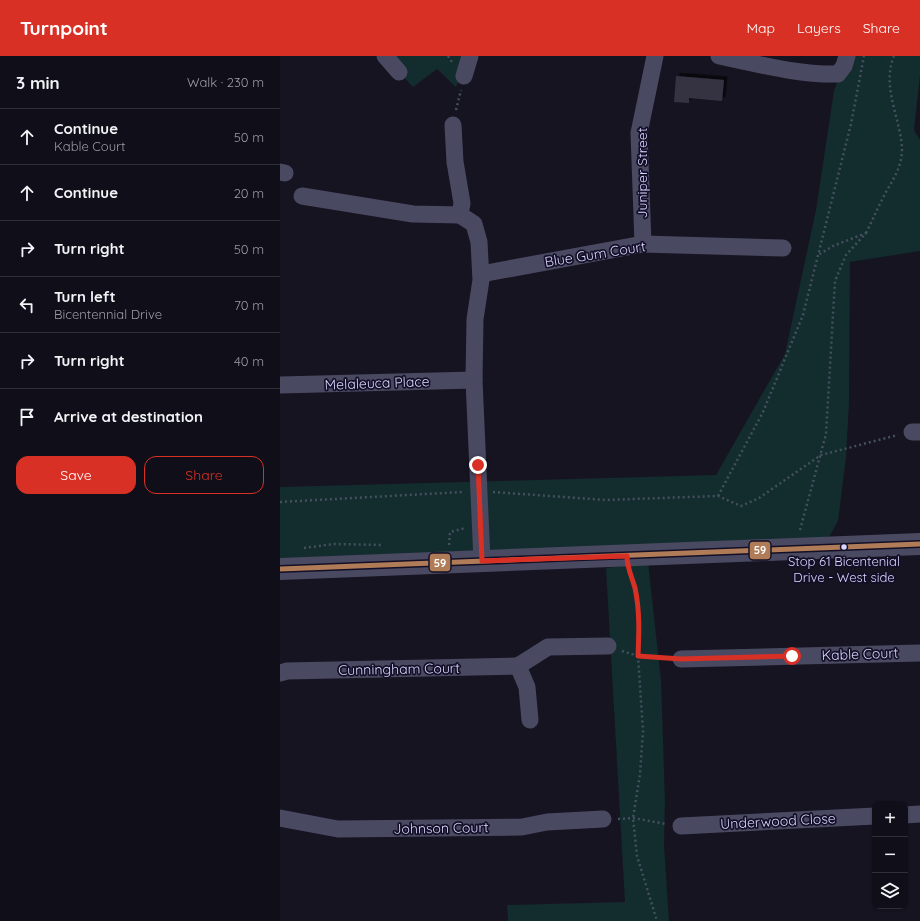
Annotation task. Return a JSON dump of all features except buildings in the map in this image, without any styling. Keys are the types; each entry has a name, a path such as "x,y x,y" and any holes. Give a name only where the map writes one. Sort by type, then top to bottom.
{"street":[{"path":"385,56 399,72"},
{"path":"464,76 470,56"},
{"name":"Juniper Street","path":"643,244 639,132 655,56"},
{"path":"719,56 789,70 827,74 838,74 844,66 847,56"},
{"path":"453,125 455,162 462,203 460,215"},
{"path":"302,196 413,214 460,215 474,224 479,242 481,274 475,320 474,380 482,561"},
{"name":"Blue Gum Court","path":"481,274 643,244 783,248"},
{"name":"Melaleuca Place","path":"280,385 474,380"},
{"path":"280,569 920,544"},
{"path":"530,720 527,687 518,666 548,647 608,646"},
{"name":"Kable Court","path":"681,659 920,653"},
{"name":"Cunningham Court","path":"280,673 287,671 518,666"},
{"path":"908,815 920,814"},
{"name":"Underwood Close","path":"680,826 872,816"},
{"name":"Johnson Court","path":"280,818 338,829 522,828 547,822 603,819"}],"path":[{"path":"718,496 763,412 783,368 803,316 851,124 864,56"},
{"path":"798,537 826,434 835,281 846,255 866,233 887,191 897,175 901,155 902,149 890,80 890,65 894,56"},
{"path":"818,255 833,246 866,233"},
{"path":"280,502 479,491 606,500 718,496 741,506 759,498 821,455 916,432"},
{"path":"449,546 450,532 464,528 468,525"},
{"path":"627,556 627,568 635,588 639,616 638,656 643,731 640,774 633,818 636,856 657,921"},
{"path":"608,646 638,656 681,659"},
{"path":"603,819 633,818 680,826"}],"green space":[{"path":"384,56 470,56 456,87 437,69 413,87"},
{"path":"847,56 920,56 920,75 914,130 920,140 920,251 850,262 849,403 846,457 838,521 823,548 280,559 280,487 716,475 785,354 816,210 834,91"},
{"path":"648,562 661,681 665,801 664,845 669,921 508,921 507,905 625,902 606,568"}],"transit line":[{"name":"59","path":"280,569 920,544"}],"place":[{"name":"Stop 61 Bicentenial Drive - West side","path":"844,547"}],"route":[{"path":"478,465 482,561 627,556 627,568 635,588 639,616 638,656 681,659 792,656"}]}
